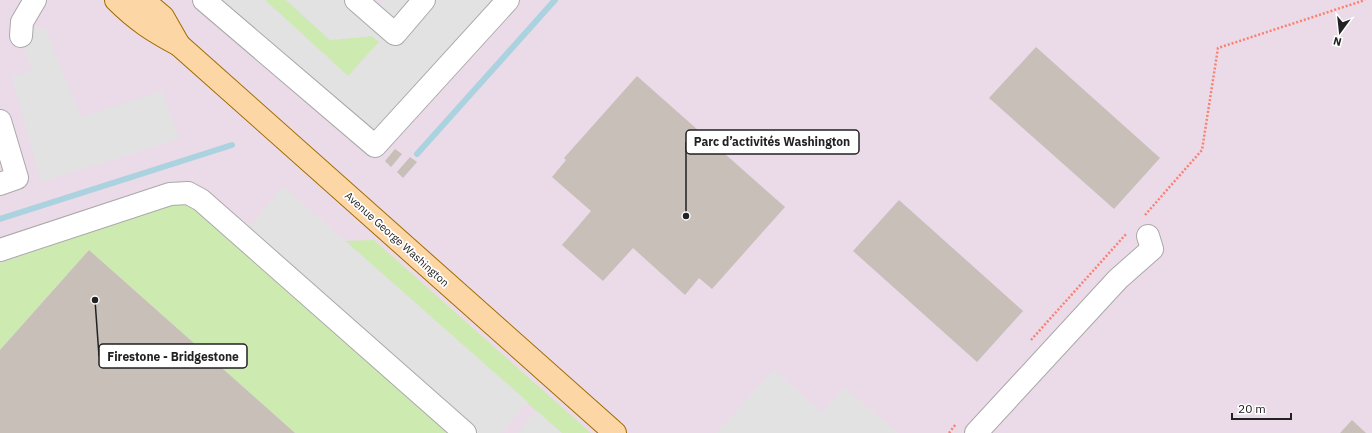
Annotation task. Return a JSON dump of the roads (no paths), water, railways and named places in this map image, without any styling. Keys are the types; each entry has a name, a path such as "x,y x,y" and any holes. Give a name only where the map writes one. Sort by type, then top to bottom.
{"main road":[{"name":"Avenue George Washington","path":"116,0 149,29 179,44 615,433"},
{"name":"Avenue George Washington","path":"143,0 163,17 179,44"}],"street":[{"path":"21,36 22,22 35,0"},
{"path":"204,0 375,146 508,0"},
{"path":"356,0 395,34 424,0"},
{"path":"0,121 18,178 0,184"},
{"path":"0,250 170,194 188,193 201,200 465,433"},
{"path":"968,427 1118,279 1152,249 1138,234"}],"waterway":[{"path":"417,154 555,0"},
{"path":"0,219 232,145"}],"place":[{"name":"Parc d’activités Washington","path":"686,216"},
{"name":"Firestone - Bridgestone","path":"95,300"}]}
